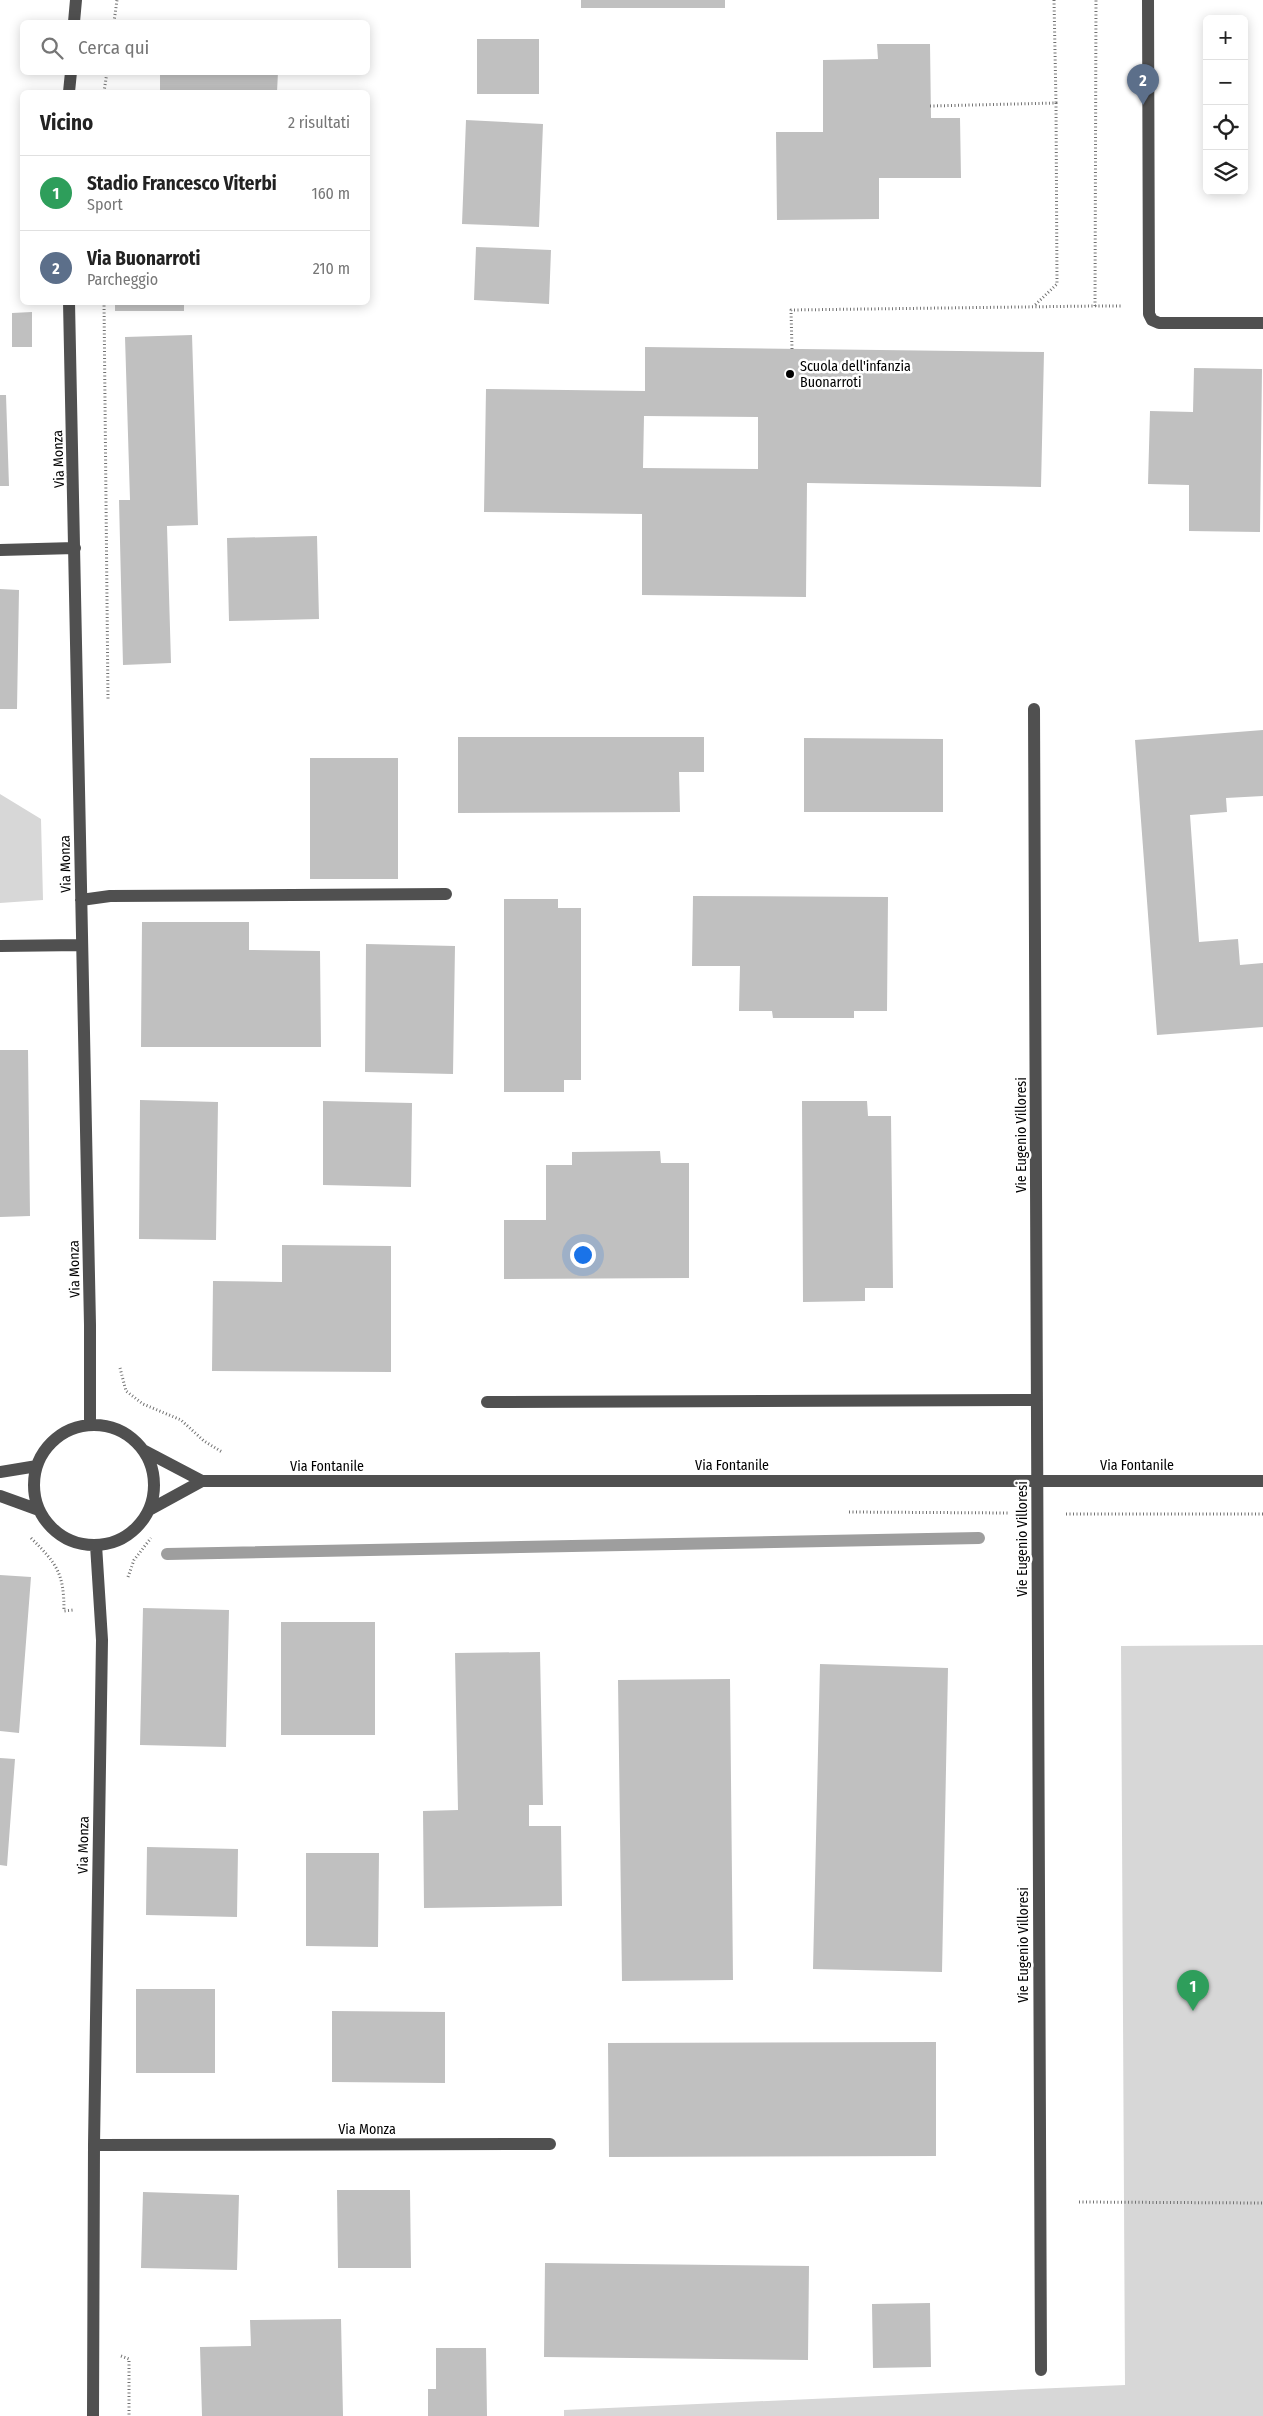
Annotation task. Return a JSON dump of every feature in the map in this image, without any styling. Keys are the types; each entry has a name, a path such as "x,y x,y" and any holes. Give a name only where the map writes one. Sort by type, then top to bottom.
{"street":[{"path":"74,20 76,0"},
{"path":"1148,0 1149,314 1152,320 1159,323 1263,323"},
{"path":"69,90 70,75"},
{"name":"Via Monza","path":"69,305 76,548 90,1315 90,1424"},
{"path":"0,550 76,548"},
{"name":"Vie Eugenio Villoresi","path":"1034,709 1041,2370"},
{"path":"81,900 110,896 446,894"},
{"path":"0,946 82,945"},
{"path":"487,1402 1036,1400"},
{"path":"90,1424 109,1426 128,1435 143,1450 152,1466 155,1486 145,1518 131,1534 116,1542 96,1546 75,1543 65,1538 48,1524 39,1510 34,1488 37,1466 47,1447 58,1436 77,1427 90,1424"},
{"name":"Via Fontanile","path":"143,1450 202,1481 1263,1481"},
{"path":"0,1472 37,1466"},
{"name":"Via Fontanile","path":"149,1510 202,1481"},
{"path":"0,1496 39,1510"},
{"name":"Via Monza","path":"94,2416 94,2145 101,1607 96,1546"},
{"name":"Via Monza","path":"94,2145 550,2144"}],"path":[{"path":"114,20 117,0"},
{"path":"1034,306 1057,284 1054,0"},
{"path":"792,349 791,310 1095,306 1096,0"},
{"path":"104,90 107,75"},
{"path":"930,106 1056,103"},
{"path":"104,305 108,708"},
{"path":"118,1360 126,1392 143,1404 182,1420 204,1442 222,1452 222,1481"},
{"path":"840,1512 1263,1514"},
{"path":"29,1535 53,1560 64,1585 64,1611 101,1607 124,1607 124,1586 134,1560 155,1533"},
{"path":"1079,2202 1263,2202"}],"shaded area":[{"path":"0,794 41,819 43,900 0,903"},
{"path":"1263,1645 1263,2416 564,2416 564,2410 1125,2385 1121,1646"}],"building":[{"path":"581,0 725,0 725,8 581,8"},
{"path":"477,39 539,39 539,94 477,94"},
{"path":"877,44 930,44 931,118 960,118 961,178 879,178 879,219 777,220 776,132 823,132 823,60 878,59"},
{"path":"160,75 278,75 277,90 160,90"},
{"path":"466,120 543,124 539,227 462,224"},
{"path":"476,247 551,250 549,304 474,300"},
{"path":"115,305 184,305 184,311 115,311"},
{"path":"32,312 32,347 12,347 12,313"},
{"path":"192,335 198,525 167,526 171,663 123,665 119,500 130,500 125,337"},
{"path":"645,347 1044,352 1041,487 807,483 806,597 642,595 642,514 484,512 486,389 645,391","holes":["644,416 758,417 758,469 643,468"]},
{"path":"1194,368 1262,369 1260,532 1189,531 1189,485 1148,484 1150,411 1193,412"},
{"path":"0,395 6,395 9,486 0,486"},
{"path":"317,536 319,619 229,621 227,538"},
{"path":"0,589 19,590 17,709 0,709"},
{"path":"1263,730 1263,796 1226,798 1227,812 1190,815 1199,942 1238,939 1240,965 1263,963 1263,1027 1157,1035 1135,740"},
{"path":"458,737 704,737 704,772 679,772 680,812 458,813"},
{"path":"804,738 943,739 943,812 804,812"},
{"path":"310,758 398,758 398,879 310,879"},
{"path":"693,896 888,897 887,1011 854,1011 854,1018 773,1018 772,1011 739,1011 740,966 692,966"},
{"path":"504,899 558,899 558,908 581,908 581,1080 564,1080 564,1092 504,1092"},
{"path":"142,922 249,922 249,950 320,951 321,1047 141,1047"},
{"path":"366,944 455,946 453,1074 365,1072"},
{"path":"0,1050 28,1050 30,1216 0,1217"},
{"path":"140,1100 218,1102 216,1240 139,1239"},
{"path":"323,1101 412,1103 411,1187 323,1185"},
{"path":"802,1101 867,1101 868,1116 891,1116 893,1288 865,1288 865,1301 803,1302"},
{"path":"660,1151 661,1163 689,1163 689,1278 504,1279 504,1220 546,1220 546,1165 572,1165 572,1152"},
{"path":"282,1245 391,1246 391,1372 212,1371 213,1281 282,1282"},
{"path":"0,1575 31,1577 19,1733 0,1731"},
{"path":"143,1608 229,1610 226,1747 140,1745"},
{"path":"281,1622 375,1622 375,1735 281,1735"},
{"path":"540,1652 543,1805 529,1805 529,1826 561,1826 562,1906 424,1908 423,1811 458,1810 455,1653"},
{"path":"820,1664 948,1668 942,1972 813,1969"},
{"path":"730,1679 733,1980 622,1981 618,1680"},
{"path":"0,1758 15,1759 7,1866 0,1865"},
{"path":"147,1847 238,1849 237,1917 146,1915"},
{"path":"306,1853 379,1853 378,1947 306,1946"},
{"path":"136,1989 215,1989 215,2073 136,2073"},
{"path":"332,2011 445,2012 445,2083 332,2082"},
{"path":"936,2042 936,2156 609,2157 608,2043"},
{"path":"337,2190 410,2190 411,2268 338,2268"},
{"path":"143,2192 239,2195 237,2270 141,2268"},
{"path":"545,2263 809,2266 808,2360 544,2357"},
{"path":"930,2303 931,2367 873,2368 872,2304"},
{"path":"341,2319 343,2416 202,2416 200,2347 251,2346 250,2320"},
{"path":"436,2348 486,2348 487,2416 428,2416 428,2389 436,2389"}],"waterway":[{"path":"167,1554 979,1538"}],"place":[{"name":"Via Buonarroti","path":"1143,105"},
{"name":"Scuola dell'infanzia Buonarroti","path":"790,374"},
{"name":"Stadio Francesco Viterbi","path":"1193,2011"}]}
